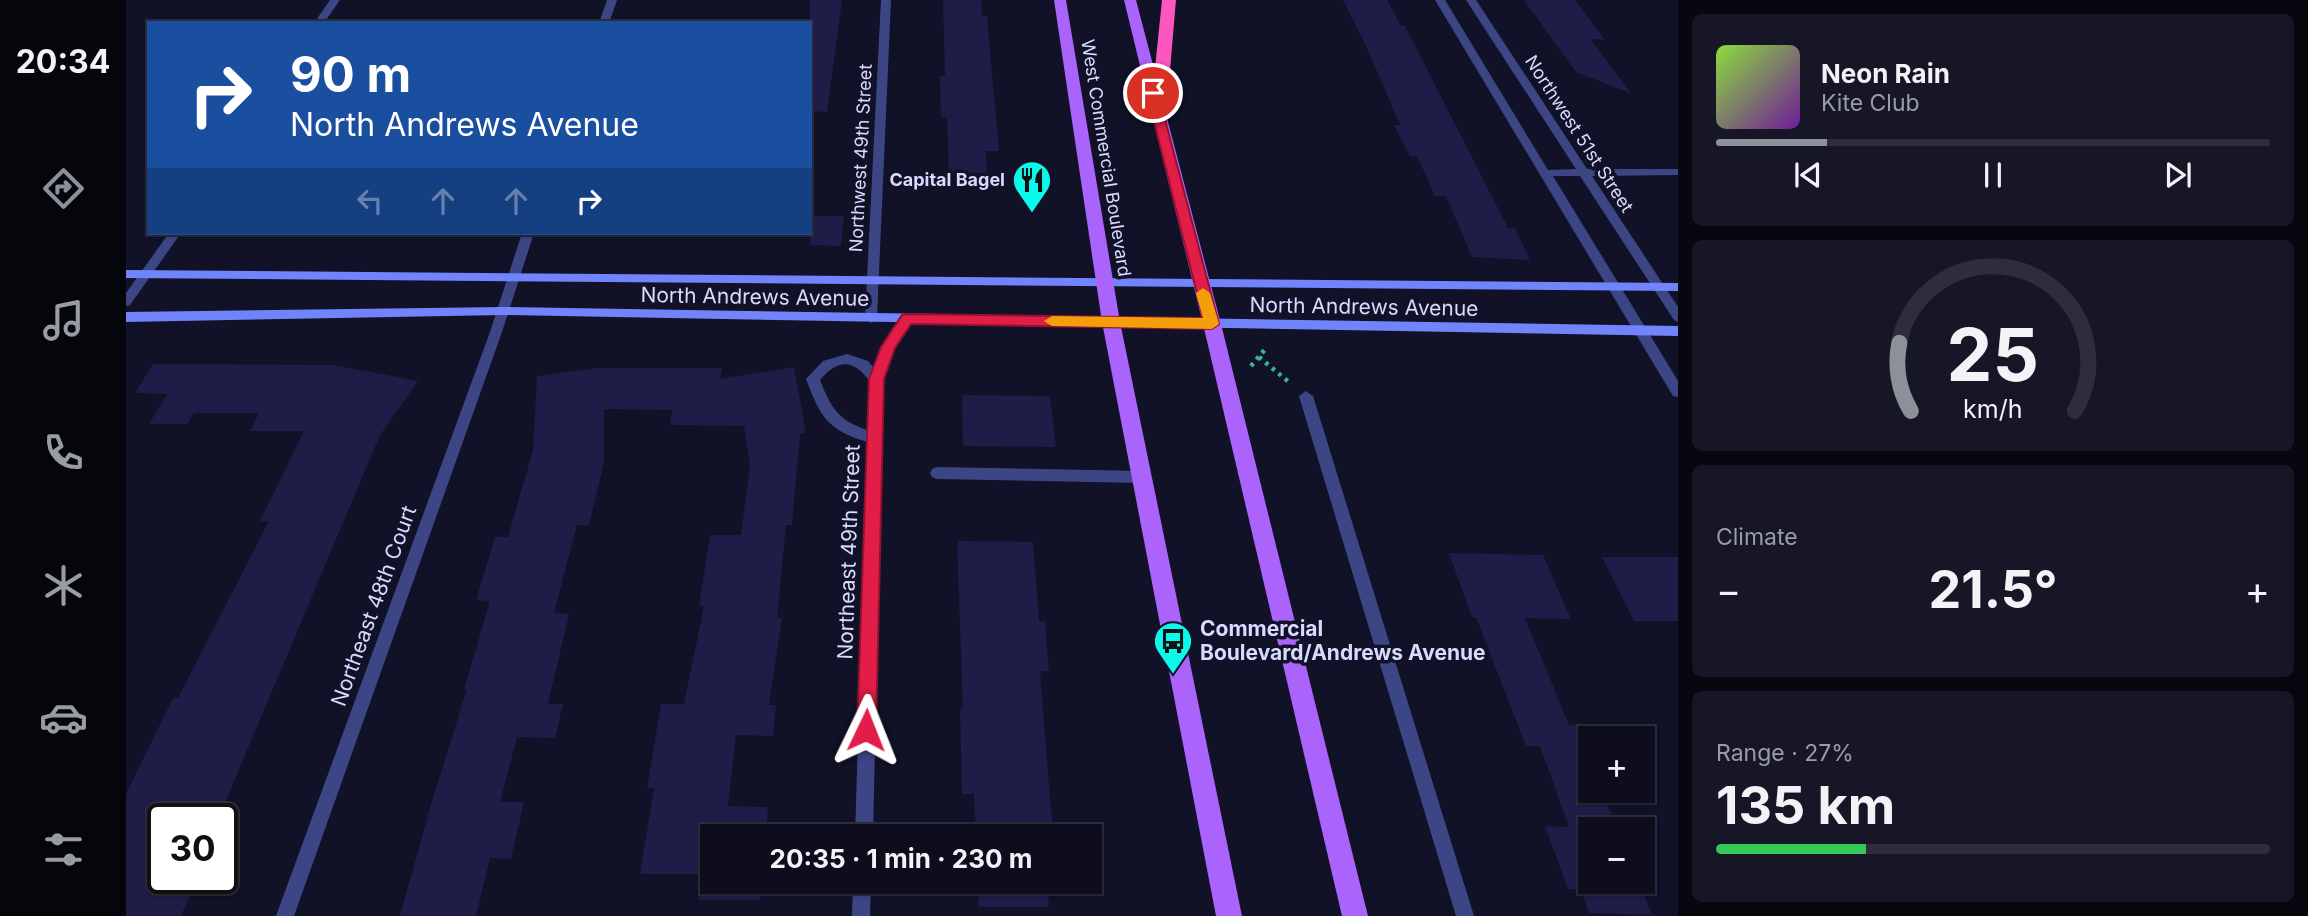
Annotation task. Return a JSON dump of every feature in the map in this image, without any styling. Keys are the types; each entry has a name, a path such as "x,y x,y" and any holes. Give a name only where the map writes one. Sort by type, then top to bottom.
{"highway":[{"path":"1158,117 1169,0"}],"main road":[{"name":"West Commercial Boulevard","path":"1060,0 1111,322 1229,916"},
{"path":"1130,0 1212,324 1355,916"},
{"name":"North Andrews Avenue","path":"126,274 1678,287"},
{"name":"North Andrews Avenue","path":"126,317 503,311 1678,331"}],"street":[{"path":"320,21 335,0"},
{"path":"605,21 612,0"},
{"name":"Northwest 49th Street","path":"871,318 886,0"},
{"path":"1440,0 1678,392"},
{"name":"Northwest 51st Street","path":"1471,0 1678,317"},
{"path":"1546,173 1678,172"},
{"path":"126,302 174,235"},
{"name":"Northeast 48th Court","path":"285,916 503,311 527,235"},
{"name":"Northeast 49th Street","path":"863,824 876,379 888,347 907,319"},
{"path":"874,438 842,426 826,415 813,379 820,367 843,358 863,363 876,379"},
{"path":"1306,396 1465,916"},
{"path":"937,473 1142,477"},
{"path":"861,916 862,894"}],"path":[{"path":"1251,366 1271,340"},
{"path":"1259,357 1306,396"}],"building":[{"path":"810,0 842,0 827,112 812,111"},
{"path":"943,0 981,0 982,16 987,16 999,151 986,151 987,173 949,173 947,117 941,117 940,76 945,76"},
{"path":"1343,0 1387,0 1401,26 1405,26 1508,228 1515,228 1530,260 1472,257 1446,196 1435,196 1417,156 1410,156 1394,125 1400,125"},
{"path":"1524,0 1575,0 1605,40 1590,39 1632,94 1576,72"},
{"path":"812,216 844,216 841,246 810,245"},
{"path":"153,364 333,365 418,381 380,435 225,803 147,803 147,894 190,894 181,916 126,916 126,794 173,698 178,698 269,521 260,521 304,431 250,431 259,413 194,413 187,424 149,424 167,394 135,393"},
{"path":"794,367 806,433 800,434 792,525 786,525 777,618 782,618 769,705 776,705 773,736 736,735 728,806 768,807 767,824 700,824 700,874 640,874 654,788 647,788 661,704 684,704 704,606 699,606 710,535 741,535 750,466 744,426 670,425 672,410 604,409 604,463 589,525 577,525 554,613 569,614 548,704 563,704 555,738 517,737 500,802 524,802 511,859 490,858 476,916 400,916 490,601 476,600 495,537 508,537 533,450 537,376 596,368 722,368 720,379"},
{"path":"962,395 1050,396 1056,447 963,446"},
{"path":"957,541 1033,542 1039,621 1045,621 1049,671 1040,671 1052,824 975,824 974,794 962,794 960,708 963,709"},
{"path":"1449,553 1543,555 1571,619 1525,618 1569,725 1607,726 1578,726 1578,803 1607,803 1613,817 1578,817 1578,890 1568,889 1545,826 1569,827 1540,746 1526,746 1476,617 1472,617"},
{"path":"1602,557 1678,557 1678,621 1634,621"},
{"path":"700,894 760,894 760,900 699,900"},
{"path":"978,894 1048,894 1049,907 979,907"},
{"path":"1582,894 1644,894 1652,915 1589,913"}],"slow traffic":[{"path":"1052,321 1212,324 1203,293"}],"place":[{"name":"Capital Bagel","path":"1032,214"},
{"name":"Commercial Boulevard/Andrews Avenue","path":"1173,675"}],"route":[{"path":"866,730 876,379 888,347 907,319 1212,324 1153,93"}]}
